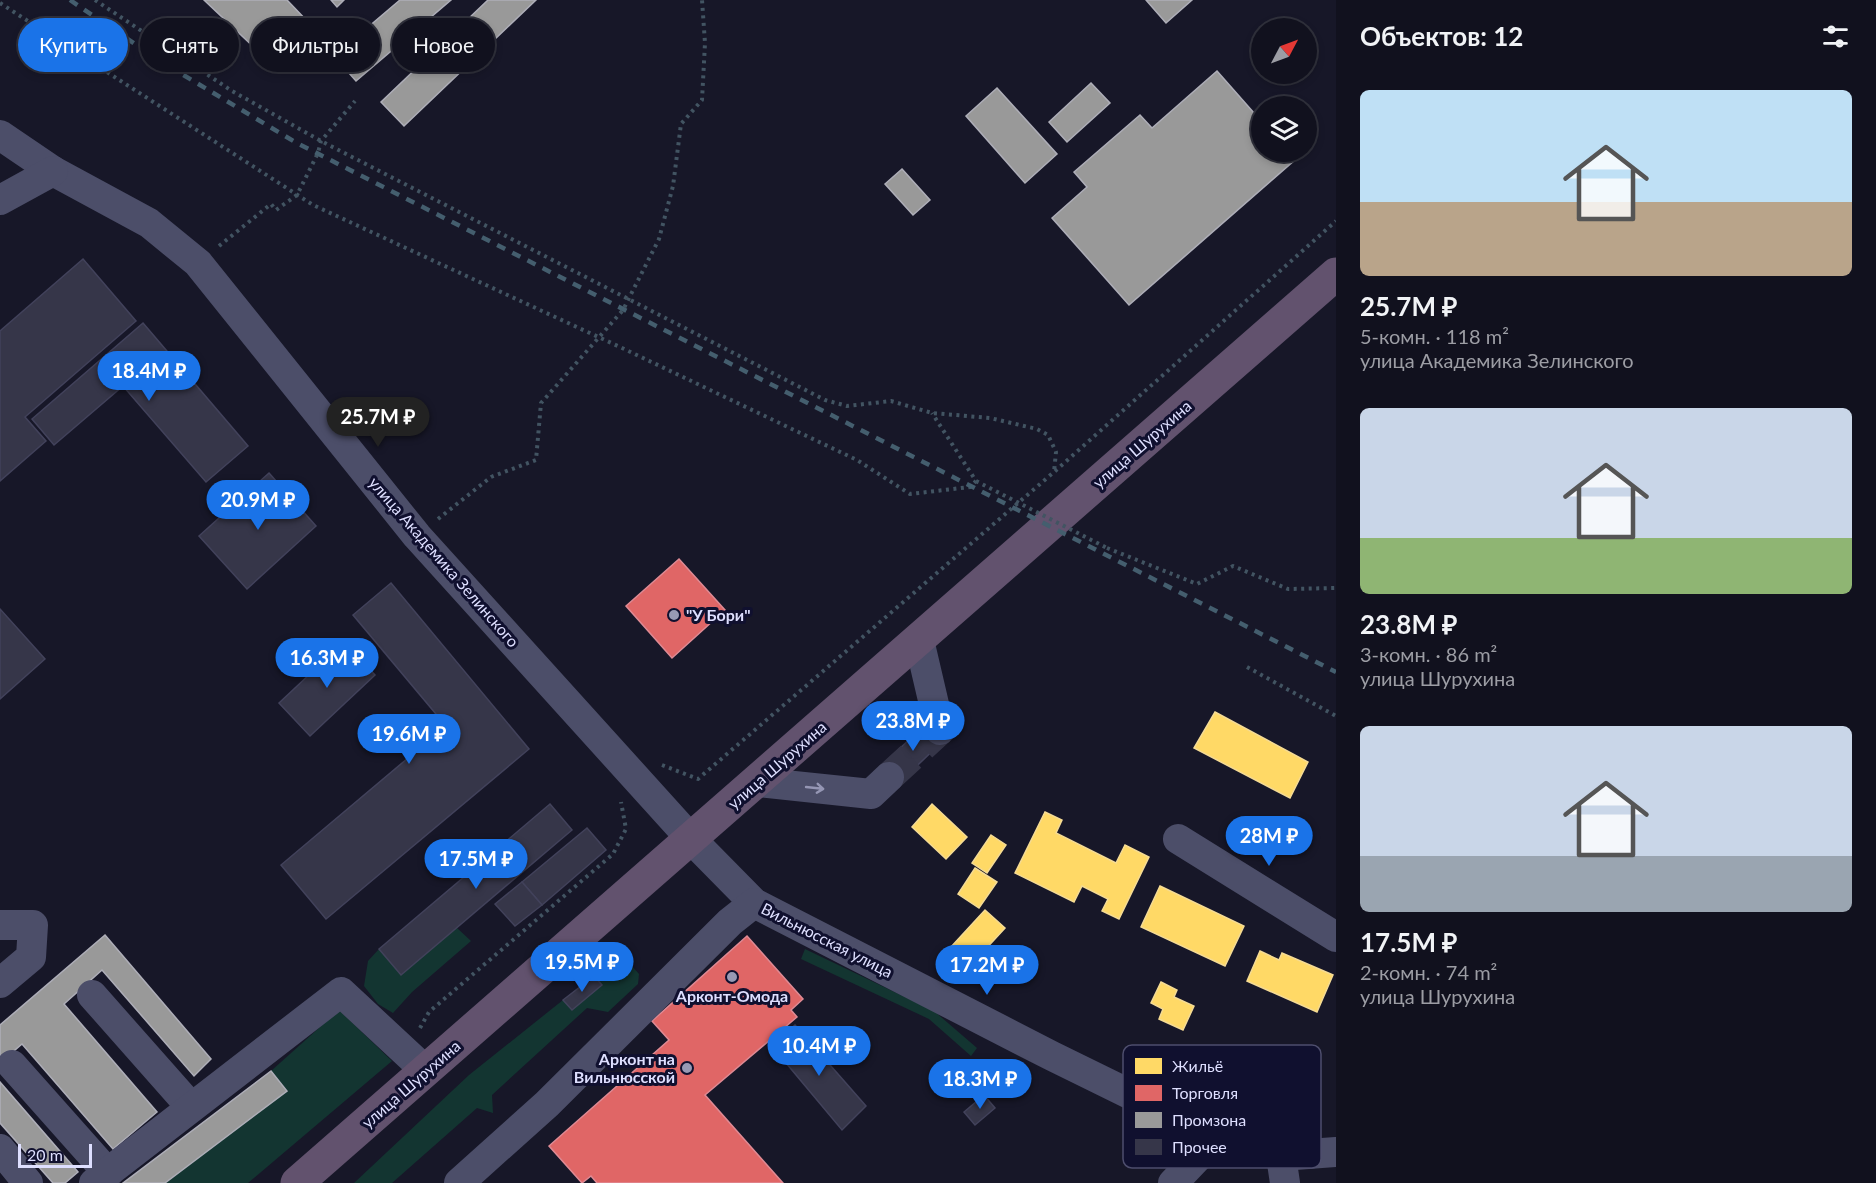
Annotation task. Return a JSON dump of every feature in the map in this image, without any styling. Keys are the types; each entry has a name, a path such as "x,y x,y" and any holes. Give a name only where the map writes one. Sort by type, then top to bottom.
{"highway":[{"name":"улица Шурухина","path":"297,1183 416,1062 691,839 1336,274"}],"street":[{"name":"улица Академика Зелинского","path":"0,135 53,171 150,224 198,263 417,536 691,839"},
{"path":"0,200 53,171"},
{"path":"919,640 940,730"},
{"path":"757,782 871,794 889,777"},
{"name":"Вильнюсская улица","path":"691,839 754,903 1123,1091"},
{"path":"1178,839 1336,937"},
{"path":"459,1183 547,1104 730,922 754,903"},
{"path":"0,925 33,925 31,957 0,983"},
{"path":"12,1065 101,1178 341,992 416,1062"},
{"path":"92,995 191,1107"},
{"path":"0,1149 28,1183"},
{"path":"1321,1157 1336,1152"},
{"path":"1173,1183 1187,1168"}],"path":[{"path":"95,0 232,91 321,141 825,400 847,406 891,401 932,412 990,418 1037,429 1048,435 1056,452 1054,472"},
{"path":"417,536 491,477 536,460 541,403 601,337 629,300 659,239 673,186 681,124 702,100 705,43 702,0"},
{"path":"0,3 313,205 601,337 857,460 910,494 970,487 976,481"},
{"path":"198,263 272,204 276,210 297,195 318,153 321,141 355,101"},
{"path":"656,762 698,779 1054,472 1336,221"},
{"path":"932,412 976,481 1107,549 1197,584 1233,566 1288,589 1336,588"},
{"path":"1247,667 1336,716"},
{"path":"416,1062 429,1012 613,854 626,829 619,794"}],"green space":[{"path":"457,928 471,941 412,992 393,1013 378,1004 364,986 368,961 379,949"},
{"path":"805,949 934,1011 977,1048 971,1056 929,1019 801,959"},
{"path":"620,953 639,974 638,984 608,1012 587,1008 492,1095 493,1113 477,1108 392,1183 354,1183 469,1075 563,1000 572,1009 602,985 594,976"},
{"path":"339,1010 392,1061 248,1183 165,1183 286,1091 271,1071"}],"building: Жильё":[{"path":"1215,712 1308,762 1290,798 1194,748"},
{"path":"932,804 967,837 946,859 912,827"},
{"path":"1045,812 1062,820 1056,833 1116,863 1125,845 1149,857 1119,919 1102,911 1108,899 1082,886 1074,902 1015,873"},
{"path":"991,835 1006,845 987,873 972,863"},
{"path":"975,868 997,882 979,908 958,894"},
{"path":"1160,886 1244,926 1225,966 1141,927"},
{"path":"985,910 1005,928 971,965 951,947"},
{"path":"1260,951 1279,960 1282,953 1333,975 1317,1012 1247,981"},
{"path":"1161,982 1177,990 1174,997 1194,1006 1183,1030 1159,1019 1163,1009 1151,1003"}],"building: Торговля":[{"path":"679,559 725,610 672,658 626,606"},
{"name":"Арконт на Вильнюсской","path":"747,936 803,999 791,1010 797,1017 705,1095 783,1183 597,1183 591,1176 582,1183 549,1146 669,1040 652,1021"}],"building: Промзона":[{"path":"204,0 287,0 304,18 251,18 251,45 239,33 239,18 223,18"},
{"path":"331,0 344,0 337,7"},
{"path":"400,0 451,0 430,18 392,18 392,50 380,61 379,18"},
{"path":"488,0 536,0 495,39 495,18 469,18"},
{"path":"1146,0 1192,0 1166,23"},
{"path":"1217,71 1251,110 1251,162 1293,162 1129,305 1052,218 1087,187 1074,172 1140,115 1152,128"},
{"path":"348,72 367,72 356,81"},
{"path":"412,72 461,72 404,126 381,102"},
{"path":"1091,83 1110,103 1067,142 1049,122"},
{"path":"997,88 1057,154 1025,183 966,116"},
{"path":"902,169 930,200 913,215 885,184"},
{"path":"105,935 211,1059 194,1076 102,970 64,1004 157,1112 113,1149 22,1044 0,1063 0,1025"},
{"path":"271,1071 287,1091 165,1183 123,1183"},
{"path":"0,1082 78,1172 65,1183 53,1183 0,1123"}],"building: Прочее":[{"path":"83,259 136,321 25,417 46,441 0,481 0,331"},
{"path":"143,323 248,446 206,482 123,386 54,445 32,419"},
{"path":"269,473 316,526 247,589 199,536"},
{"path":"391,583 529,749 326,919 281,865 446,726 353,615"},
{"path":"0,609 45,659 0,699"},
{"path":"344,642 375,675 310,736 279,703"},
{"path":"930,720 947,737 897,785 880,767"},
{"path":"550,804 572,830 401,975 379,949"},
{"path":"587,828 606,850 542,905 522,882"},
{"path":"522,882 542,905 515,926 495,904"},
{"path":"594,976 602,985 572,1010 563,1000"},
{"path":"795,1025 866,1106 842,1130 771,1045"},
{"path":"984,1095 995,1108 975,1125 964,1112"}],"tunnel":[{"path":"889,777 940,730"}],"railway":[{"path":"70,0 160,61 295,142 1336,672"}],"place":[{"name":"\"У Бори\"","path":"674,615"},
{"name":"Арконт-Омода","path":"732,977"},
{"name":"Арконт на Вильнюсской","path":"687,1068"}]}
